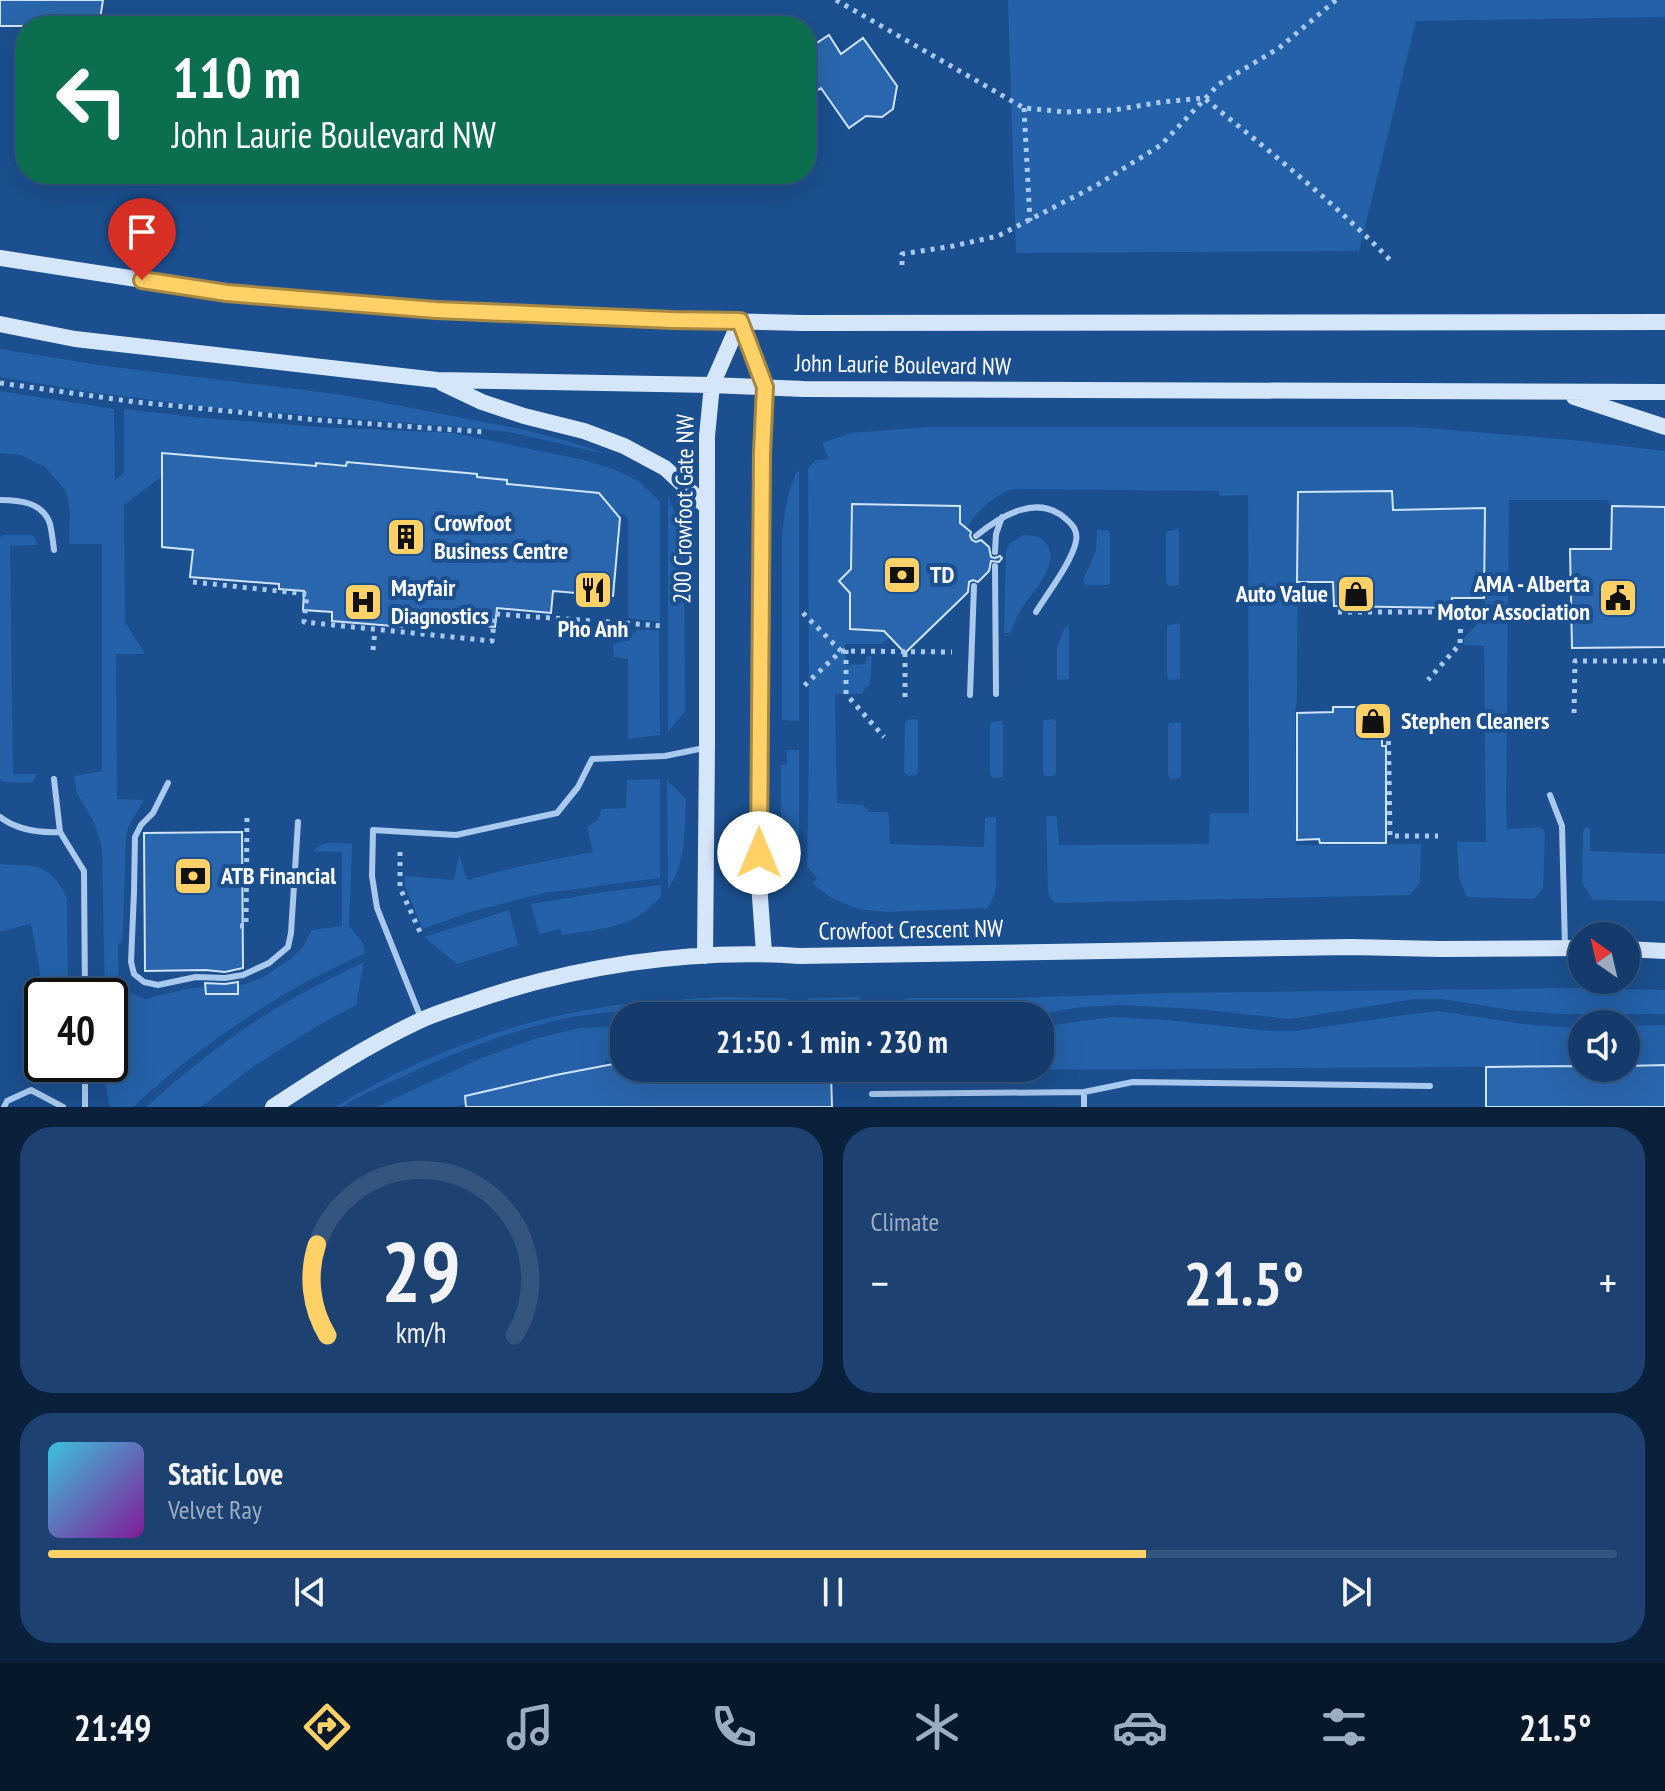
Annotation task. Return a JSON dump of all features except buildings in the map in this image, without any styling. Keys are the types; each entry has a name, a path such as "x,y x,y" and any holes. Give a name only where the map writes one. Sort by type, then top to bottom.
{"street":[{"name":"John Laurie Boulevard NW","path":"0,258 257,295 436,310 673,320 803,323 1665,322"},
{"name":"200 Crowfoot Gate NW","path":"705,956 707,436 712,385 740,321"},
{"path":"740,321 765,387 759,883 764,953"},
{"name":"John Laurie Boulevard NW","path":"0,324 75,339 437,380 804,389 1665,392"},
{"path":"437,380 482,402 584,431 624,446 665,468 706,506"},
{"path":"1561,393 1665,427"},
{"name":"Crowfoot Crescent NW","path":"273,1107 352,1056 421,1020 494,994 572,973 671,958 764,953 799,956 1351,947 1568,948"},
{"path":"1640,950 1665,951"}],"lane":[{"path":"0,500 29,502 43,511 50,522 54,550"},
{"path":"976,536 1015,511 1045,508 1058,512 1074,526 1076,543 1073,550 1036,612"},
{"path":"995,552 996,534 1002,517"},
{"path":"995,566 996,694"},
{"path":"970,695 974,586"},
{"path":"421,1020 377,908 372,876 373,830 456,835 557,813 578,787 592,759 665,756 707,747"},
{"path":"54,779 60,832 84,871 85,978"},
{"path":"168,783 153,813 135,837 131,962 134,974 144,982 158,985 196,977 243,975 269,963 288,947 298,822"},
{"path":"1550,795 1562,826 1571,922"},
{"path":"0,817 10,825 42,833 60,832"},
{"path":"85,1082 85,1107"},
{"path":"872,1094 1084,1092 1133,1082 1430,1086"},
{"path":"4,1107 7,1101 31,1090 63,1107"},
{"path":"1084,1092 1084,1107"}],"path":[{"path":"836,0 1024,108 1066,112 1114,110 1204,98 1334,207 1393,263"},
{"path":"902,265 902,254 998,236 1097,185 1161,145 1219,84 1279,48 1336,0"},
{"path":"1024,108 1030,221"},
{"path":"0,383 136,402 491,433"},
{"path":"193,582 307,594 304,622 492,641 495,614 664,626"},
{"path":"1338,612 1461,612 1460,644 1428,680"},
{"path":"803,613 844,651 959,651"},
{"path":"373,650 375,630"},
{"path":"804,686 844,651"},
{"path":"844,651 846,694 884,737"},
{"path":"905,653 905,697"},
{"path":"1574,713 1575,661 1665,661"},
{"path":"1388,711 1390,836 1438,836"},
{"path":"240,926 246,926 247,818"},
{"path":"401,832 400,888 421,934"}],"shaded area":[{"path":"1008,0 1665,0 1665,17 1416,21 1359,251 1016,253"},
{"path":"0,349 106,366 344,395 525,430 609,455 485,429 216,408 0,377"},
{"path":"0,391 114,409 115,480 124,473 124,409 319,427 454,433 584,460 638,481 660,501 660,622 628,618 628,520 624,514 615,513 599,493 507,484 507,480 477,477 477,473 347,462 346,466 317,463 316,466 162,453 162,476 124,505 125,622 145,654 116,654 117,799 144,800 126,836 118,978 105,978 102,848 93,820 77,793 74,776 102,771 102,544 69,544 70,512 66,491 45,467 21,455 0,453"},
{"path":"929,427 1414,427 1665,451 1665,507 1612,506 1607,500 1509,500 1507,829 1541,827 1545,832 1543,888 1534,899 1467,897 1459,877 1457,842 1486,842 1484,646 1464,645 1464,638 1485,616 1485,509 1393,510 1392,491 1298,492 1296,845 1421,844 1420,883 1410,895 1054,903 1048,889 1048,816 1057,818 1059,845 1209,844 1210,813 1249,813 1248,495 1220,496 1219,491 1012,489 986,505 967,528 852,505 851,569 839,581 850,593 850,629 883,631 890,637 882,644 845,644 846,665 866,664 866,657 872,656 870,685 862,694 835,694 837,803 863,805 869,812 887,812 890,844 984,847 985,818 994,817 994,895 988,908 887,912 858,909 830,897 813,884 817,878 807,867 808,468 816,460 829,459 822,443 851,433"},
{"path":"797,471 799,721 782,720 782,538 786,504"},
{"path":"668,496 677,518 684,553 685,711 668,732"},
{"path":"1177,529 1179,582 1178,585 1169,586 1166,582 1166,532"},
{"path":"1098,530 1110,532 1110,583 1085,585 1083,580 1096,551"},
{"path":"3,535 32,535 37,545 10,546 13,774 37,774 29,783 3,782 0,779 0,538"},
{"path":"1023,535 1036,536 1044,541 1050,551 1050,560 1048,569 1018,615 1011,633 1004,633 1006,551 1009,544"},
{"path":"1178,623 1180,677 1169,680 1167,626"},
{"path":"1065,627 1069,627 1069,679 1059,680 1057,648"},
{"path":"638,630 659,630 660,735 628,739 628,659 614,657 613,645"},
{"path":"916,719 918,773 908,776 904,772 905,722"},
{"path":"1054,719 1056,773 1045,776 1043,722"},
{"path":"1002,721 1003,775 993,778 990,774 990,724"},
{"path":"1179,722 1181,775 1170,779 1168,725"},
{"path":"786,750 799,750 799,868 794,870 784,848 781,826 781,765 787,764"},
{"path":"660,779 660,878 544,893 470,912 423,929 405,887 405,876 454,880 459,854 467,880 593,852 587,827 598,820 602,809 626,808 627,780"},
{"path":"667,780 686,799 682,857 668,889"},
{"path":"1587,827 1590,829 1590,851 1665,854 1665,901 1593,900 1582,883 1583,832"},
{"path":"326,844 352,844 349,926 363,943 365,953 302,984 251,1015 190,1058 133,1107 110,1107 105,1082 128,1082 128,991 145,999 191,988 241,985 263,977 292,958 312,930 342,926 342,852 313,851"},
{"path":"0,864 37,867 50,874 67,899 68,978 41,978 30,924 0,932"},
{"path":"661,885 661,897 643,913 623,923 562,935 560,929 539,934 531,904"},
{"path":"509,910 518,945 457,964 424,937"},
{"path":"364,962 356,1005 254,1066 201,1107 146,1107 208,1055 258,1020"},
{"path":"1568,988 1568,994 1640,994 1640,989 1665,990 1665,1014 1640,1014 1640,1010 1568,1010 1568,1014 1560,1014 1442,999 1415,999 1291,1019 1119,1005 1054,1012 1054,1002 905,1002 905,998"},
{"path":"860,997 860,1002 805,1002 809,998"},
{"path":"786,998 791,1002 681,1002 684,999"},
{"path":"610,1006 610,1013 543,1024 465,1050 374,1089 342,1107 335,1107 397,1073 462,1045 529,1023"},
{"path":"1439,1011 1530,1025 1568,1027 1568,1066 1054,1070 1054,1025 1110,1017 1296,1031"},
{"path":"1665,1025 1665,1065 1640,1066 1640,1026"},
{"path":"610,1027 610,1061 605,1061 605,1065 515,1085 456,1107 377,1107 479,1059 537,1038 580,1028"}],"place":[{"name":"Crowfoot Business Centre","path":"406,537"},
{"name":"TD","path":"902,575"},
{"name":"Pho Anh","path":"593,590"},
{"name":"Auto Value","path":"1356,594"},
{"name":"AMA - Alberta Motor Association","path":"1618,598"},
{"name":"Mayfair Diagnostics","path":"363,602"},
{"name":"Stephen Cleaners","path":"1373,721"},
{"name":"ATB Financial","path":"193,876"}],"route":[{"path":"142,280 227,293 436,310 740,321 765,387 759,853"}]}
